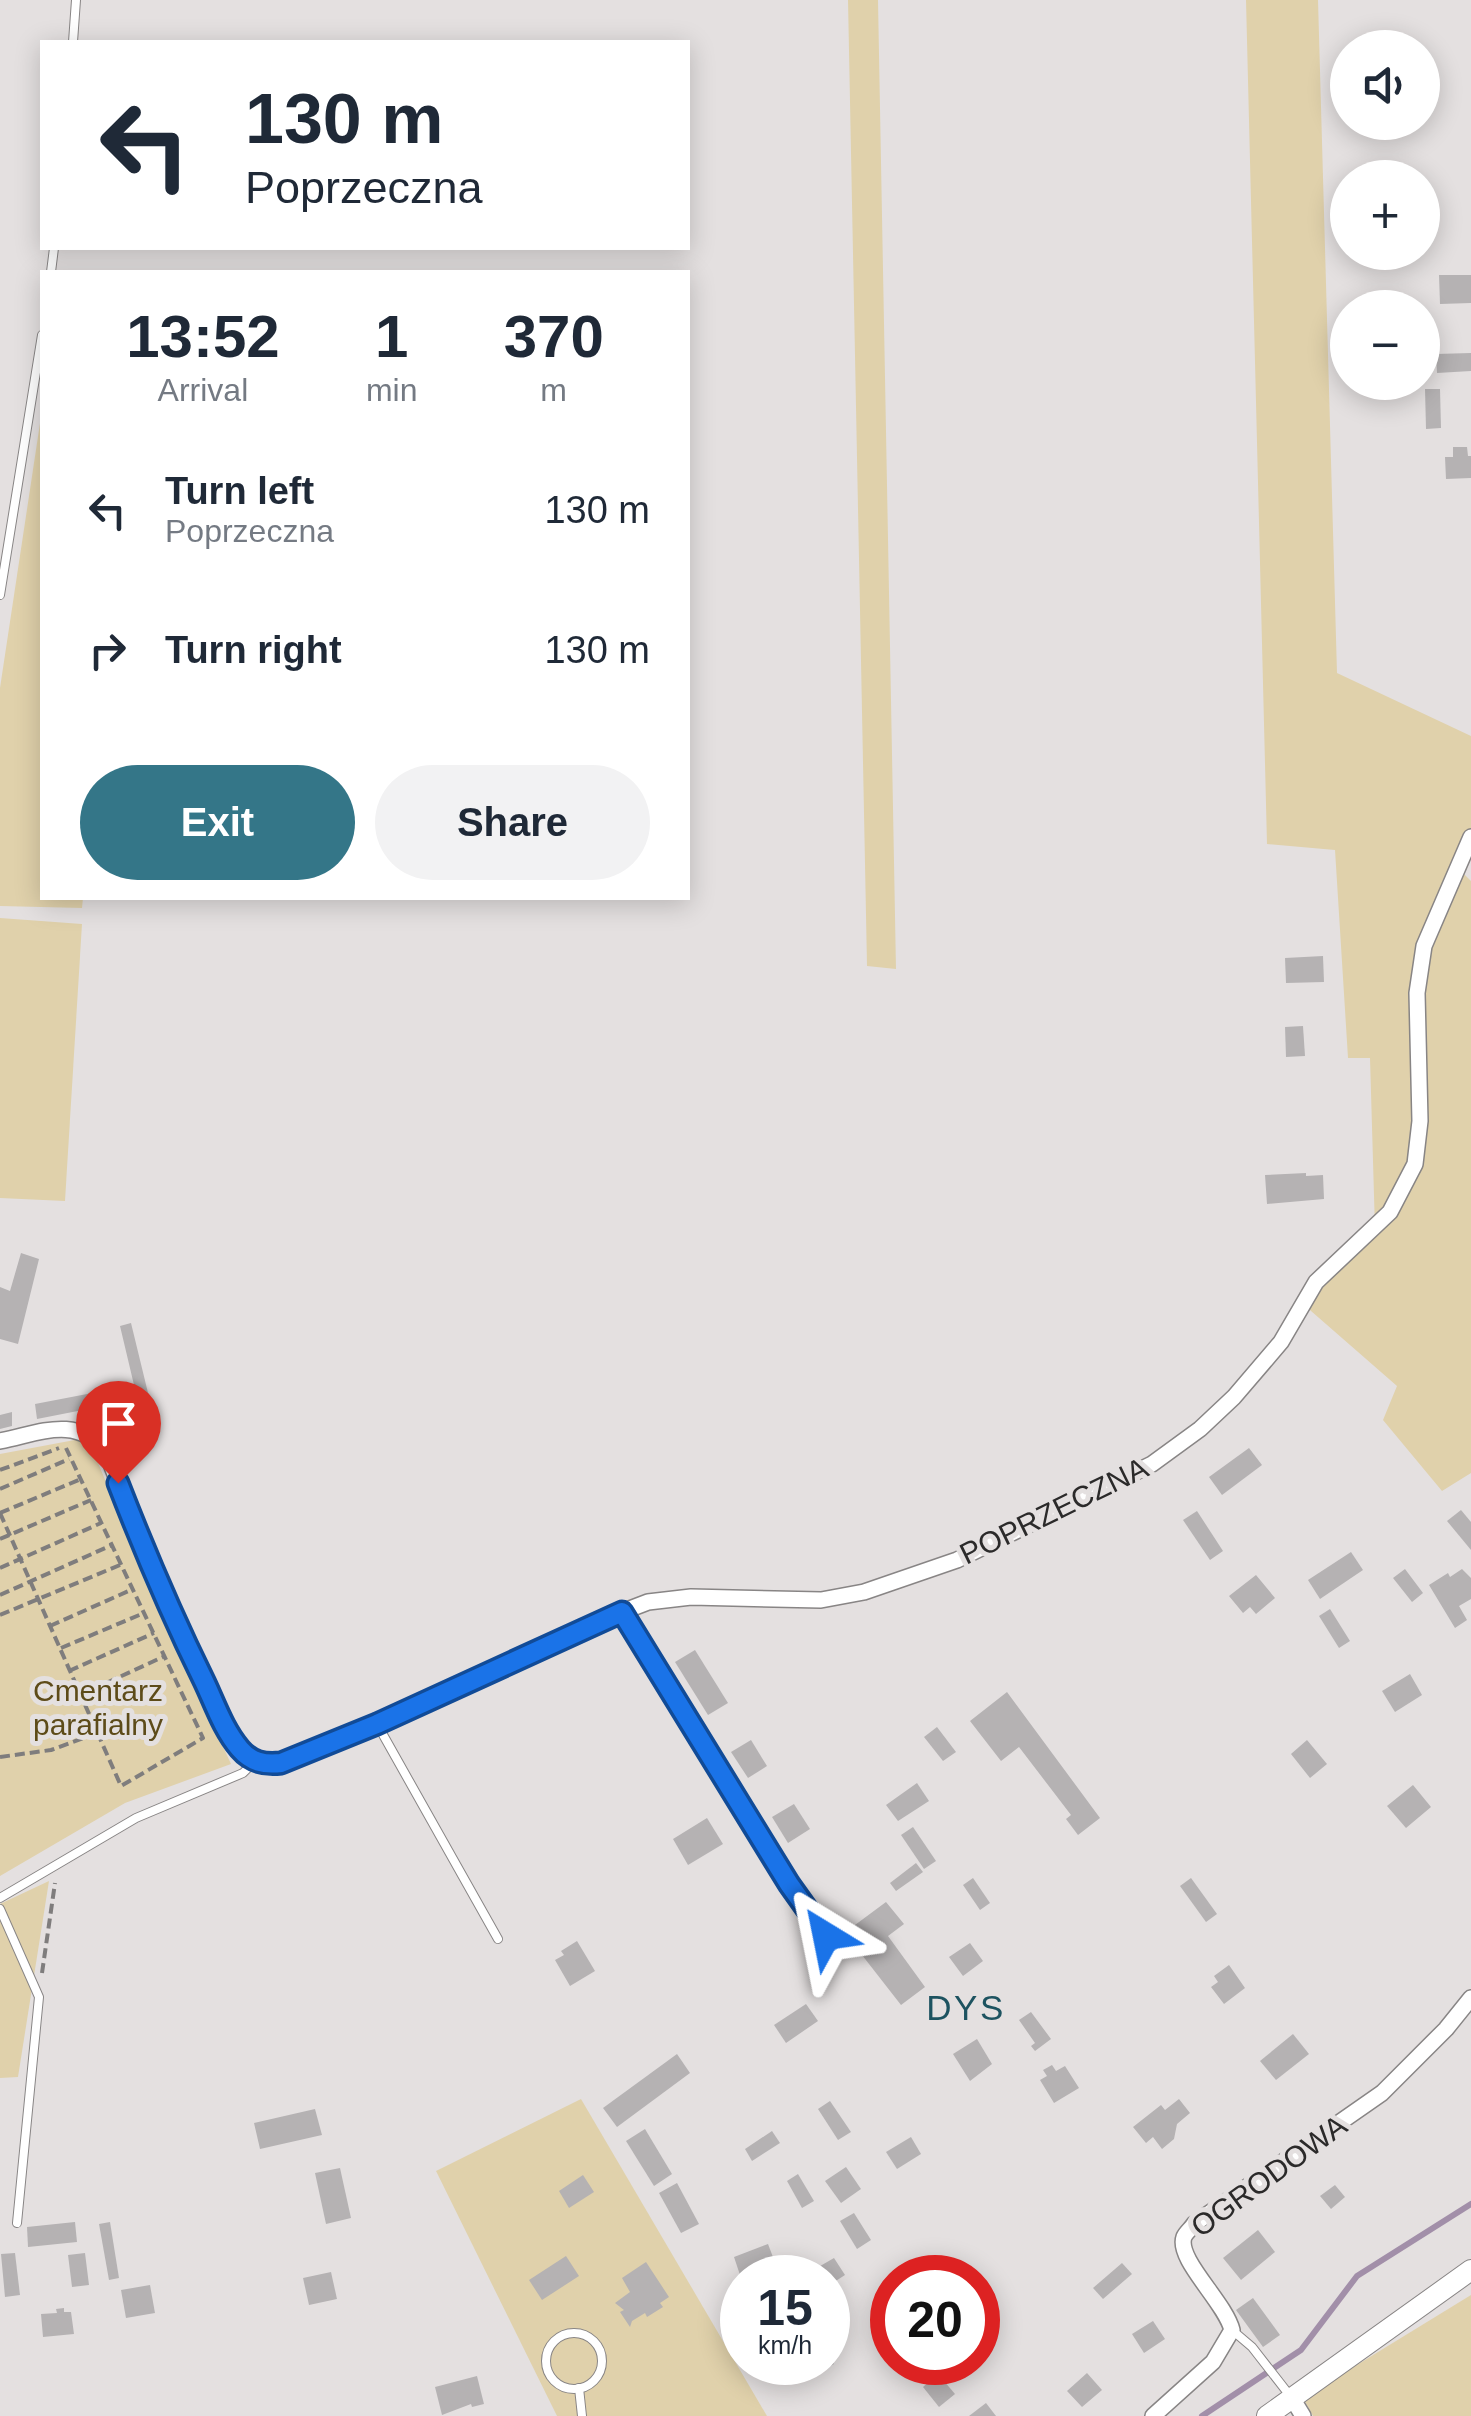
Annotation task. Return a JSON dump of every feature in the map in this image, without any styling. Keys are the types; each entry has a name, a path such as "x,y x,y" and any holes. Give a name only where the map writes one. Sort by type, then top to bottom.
{"street":[{"name":"POPRZECZNA","path":"255,1761 281,1763 648,1602 690,1597 821,1600 864,1592 956,1560 1152,1464 1200,1430 1281,1342 1316,1282 1390,1212 1414,1164 1420,1120 1417,993 1424,946 1471,837"},
{"path":"0,1441 64,1428 78,1429 95,1438 106,1451 168,1609 225,1726 241,1750 255,1761"},
{"name":"OGRODOWA","path":"1232,2330 1228,2314 1184,2252 1184,2237 1209,2214 1382,2093 1471,1998"},
{"path":"1267,2416 1298,2407 1471,2270"},
{"path":"1153,2416 1214,2362 1232,2330"}],"lane":[{"path":"73,40 76,0"},
{"path":"0,595 40,346"},
{"path":"622,1612 826,1936"},
{"path":"377,1724 498,1940"},
{"path":"0,1898 136,1818 242,1774 255,1761"},
{"path":"0,1909 38,1997 17,2223"},
{"path":"1232,2330 1252,2346 1298,2407"},
{"path":"570,2333 593,2340 601,2354 597,2377 579,2388 558,2384 548,2371 547,2349 557,2338 570,2333"},
{"path":"579,2388 582,2416"}],"path":[{"path":"0,1470 65,1446 71,1458 102,1523 112,1546 122,1564 203,1738 121,1786 0,1513 81,1479"},
{"path":"0,1489 71,1458"},
{"path":"0,1539 91,1500"},
{"path":"0,1568 102,1523"},
{"path":"0,1595 112,1546"},
{"path":"0,1615 122,1564"},
{"path":"49,1626 133,1590"},
{"path":"59,1648 144,1613"},
{"path":"69,1671 154,1633"},
{"path":"80,1695 165,1656"},
{"path":"0,1758 51,1750 97,1732"},
{"path":"38,1997 56,1866"}],"green space":[{"path":"848,0 878,0 896,969 867,966"},
{"path":"1246,0 1318,0 1337,673 1471,736 1471,830 1458,868 1471,881 1471,1473 1442,1491 1383,1420 1397,1386 1303,1304 1375,1230 1370,1058 1348,1058 1335,850 1267,844"},
{"path":"40,423 40,900 83,900 82,908 0,906 0,688"},
{"path":"0,918 82,924 65,1201 0,1198"},
{"name":"Cmentarz parafialny","path":"80,1439 90,1444 231,1764 125,1803 0,1876 0,1454"},
{"path":"49,1881 18,2077 0,2078 0,1904"},
{"path":"581,2099 720,2336 720,2385 749,2385 767,2416 557,2416 436,2171"},
{"path":"1471,2295 1471,2416 1313,2416 1303,2398"}],"building":[{"path":"1439,275 1471,275 1471,303 1440,304"},
{"path":"1471,353 1471,371 1440,373 1440,354"},
{"path":"1440,389 1441,428 1426,429 1425,400 1440,400"},
{"path":"1453,447 1467,447 1471,478 1446,479 1445,457 1453,457"},
{"path":"1323,956 1324,982 1286,983 1285,958"},
{"path":"1303,1026 1305,1056 1286,1057 1285,1027"},
{"path":"1265,1175 1323,1175 1324,1199 1267,1204"},
{"path":"21,1253 39,1259 18,1344 0,1339 0,1287 10,1291"},
{"path":"131,1323 149,1397 37,1419 35,1404 134,1385 120,1326"},
{"path":"12,1412 12,1426 0,1429 0,1415"},
{"path":"1249,1448 1262,1465 1222,1495 1209,1477"},
{"path":"1461,1510 1471,1522 1471,1550 1447,1521"},
{"path":"1197,1511 1223,1551 1210,1560 1183,1520"},
{"path":"1351,1552 1363,1570 1320,1599 1308,1580"},
{"path":"1405,1569 1423,1593 1412,1602 1393,1578"},
{"path":"1462,1569 1471,1578 1471,1599 1459,1606 1467,1620 1455,1628 1429,1585"},
{"path":"1256,1575 1275,1598 1256,1614 1250,1607 1243,1613 1229,1596"},
{"path":"1330,1609 1350,1641 1339,1648 1319,1616"},
{"path":"695,1650 728,1703 708,1715 675,1662"},
{"path":"1410,1674 1422,1695 1395,1712 1382,1691"},
{"path":"1007,1692 1100,1818 1078,1835 1066,1819 1071,1815 1019,1747 1001,1761 970,1721"},
{"path":"937,1727 956,1752 943,1761 924,1737"},
{"path":"751,1740 767,1766 748,1778 731,1752"},
{"path":"1307,1740 1327,1764 1310,1778 1291,1754"},
{"path":"917,1783 929,1801 898,1821 886,1805"},
{"path":"1413,1785 1431,1807 1406,1828 1387,1806"},
{"path":"794,1804 810,1829 788,1843 772,1817"},
{"path":"707,1818 723,1844 688,1865 673,1839"},
{"path":"913,1827 936,1861 924,1869 901,1835"},
{"path":"916,1863 923,1872 896,1891 890,1883"},
{"path":"973,1878 990,1903 980,1910 963,1885"},
{"path":"1191,1878 1217,1914 1206,1922 1180,1886"},
{"path":"886,1902 904,1924 888,1936 925,1987 901,2005 862,1955 872,1948 855,1925"},
{"path":"577,1941 595,1971 570,1986 555,1960"},
{"path":"970,1943 983,1961 963,1976 949,1957"},
{"path":"1229,1965 1245,1988 1224,2004 1211,1987 1218,1982 1214,1976"},
{"path":"806,2004 818,2021 786,2043 774,2025"},
{"path":"1031,2012 1051,2039 1035,2051 1031,2046 1035,2043 1019,2020"},
{"path":"1293,2034 1309,2054 1276,2080 1260,2061"},
{"path":"977,2039 992,2064 970,2081 953,2054"},
{"path":"677,2054 690,2073 617,2127 603,2108"},
{"path":"1052,2065 1056,2071 1065,2066 1079,2088 1054,2103 1040,2080 1047,2076 1043,2070"},
{"path":"1179,2099 1190,2113 1177,2124 1174,2139 1162,2149 1153,2137 1146,2143 1133,2127 1161,2105 1165,2110"},
{"path":"830,2101 851,2132 838,2140 818,2109"},
{"path":"315,2109 322,2135 260,2149 254,2123"},
{"path":"645,2129 672,2174 654,2186 626,2141"},
{"path":"772,2131 780,2143 752,2161 745,2149"},
{"path":"911,2137 921,2154 897,2169 886,2152"},
{"path":"846,2167 861,2189 841,2203 825,2181"},
{"path":"340,2168 351,2218 326,2224 315,2173"},
{"path":"798,2174 814,2201 802,2208 787,2181"},
{"path":"583,2175 594,2192 569,2208 559,2191"},
{"path":"677,2183 699,2224 681,2233 659,2193"},
{"path":"1335,2185 1345,2197 1331,2209 1320,2196"},
{"path":"854,2213 871,2240 857,2249 840,2221"},
{"path":"75,2222 77,2242 28,2247 27,2227"},
{"path":"110,2222 119,2278 109,2280 99,2224"},
{"path":"1258,2230 1275,2252 1241,2280 1223,2258"},
{"path":"768,2244 772,2255 739,2255"},
{"path":"15,2253 20,2295 5,2297 1,2254"},
{"path":"85,2253 89,2285 72,2287 68,2255"},
{"path":"566,2256 579,2276 542,2300 529,2280"},
{"path":"646,2262 669,2297 660,2303 663,2307 647,2317 645,2313 632,2321 630,2327 620,2312 624,2310 615,2303 630,2292 622,2278"},
{"path":"1122,2263 1132,2274 1103,2299 1093,2288"},
{"path":"331,2272 337,2299 309,2305 303,2278"},
{"path":"150,2285 155,2313 126,2318 121,2290"},
{"path":"1253,2298 1280,2335 1263,2347 1236,2310"},
{"path":"64,2308 64,2312 71,2312 74,2334 43,2337 41,2314 57,2313 56,2309"},
{"path":"1153,2321 1165,2339 1144,2353 1132,2334"},
{"path":"1087,2373 1102,2390 1082,2407 1067,2391"},
{"path":"477,2376 484,2404 471,2404 442,2415 435,2387"},
{"path":"947,2385 955,2394 939,2407 923,2387"},
{"path":"986,2403 996,2416 969,2416"}],"waterway":[{"path":"1202,2416 1301,2350 1357,2276 1471,2204"}],"district":[{"name":"DYS","path":"966,2008"}],"route":[{"path":"118,1483 168,1609 225,1726 241,1750 266,1764 281,1763 377,1724 622,1612 789,1884 826,1936"}]}
